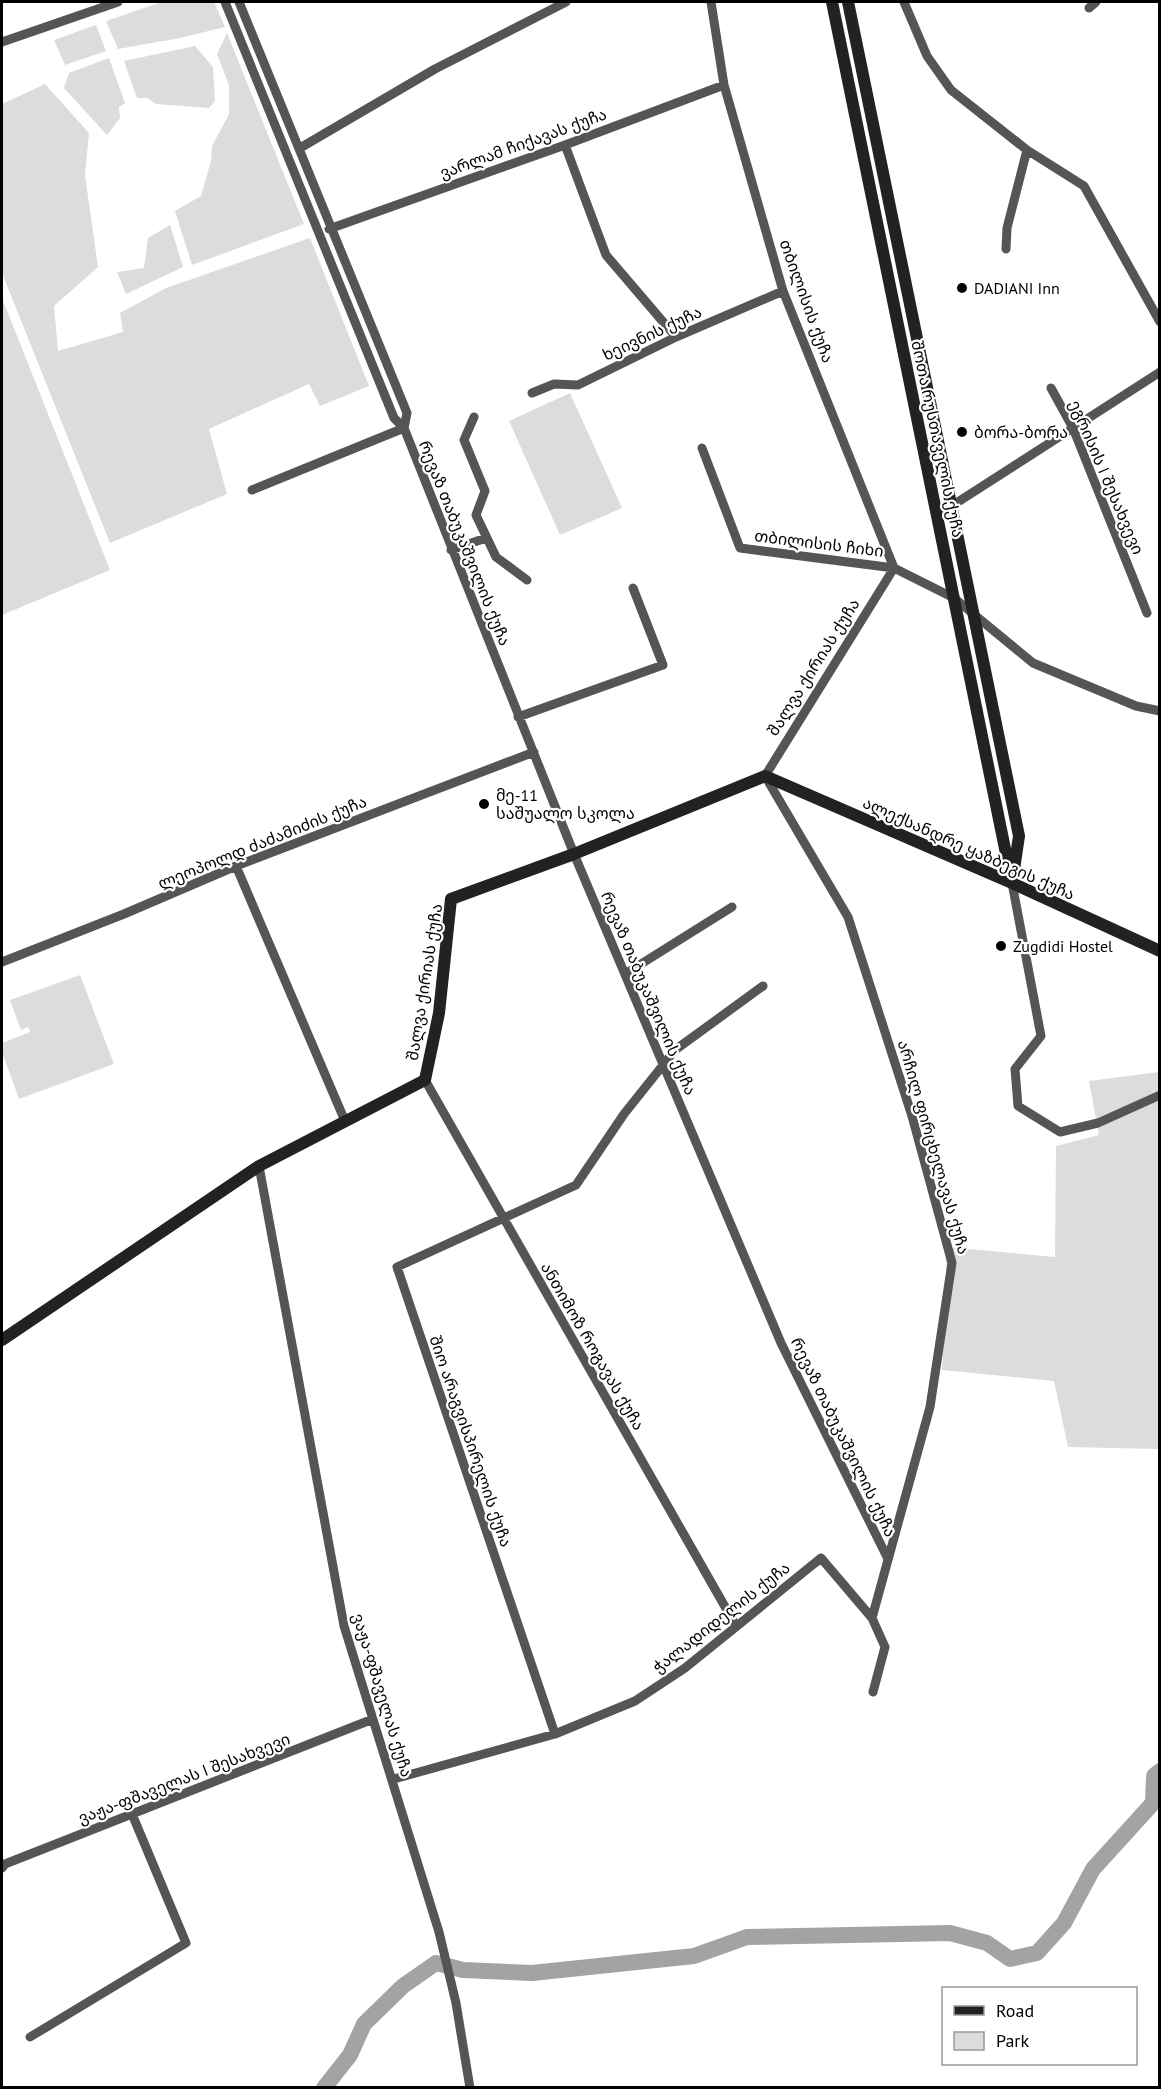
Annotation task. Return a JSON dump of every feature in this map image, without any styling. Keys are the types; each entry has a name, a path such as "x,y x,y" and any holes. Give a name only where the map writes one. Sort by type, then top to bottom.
{"street":[{"path":"2,42 118,2"},
{"name":"რევაზ თაბუკაშვილის ქუჩა","path":"225,2 394,418 404,428 574,854 781,1343 888,1559"},
{"name":"რევაზ თაბუკაშვილის ქუჩა","path":"239,2 407,413 404,428"},
{"path":"300,148 435,69 566,2"},
{"name":"თბილისის ქუჩა","path":"711,2 724,85 783,291 894,567"},
{"name":"შოთა რუსთაველის ქუჩა","path":"832,2 1012,883 1041,1036 1015,1069 1018,1106 1059,1132 1098,1123 1160,1095"},
{"name":"შოთა რუსთაველის ქუჩა","path":"848,2 1019,836 1012,883"},
{"path":"904,2 927,56 951,90 1027,150 1084,186 1160,322"},
{"name":"ვარლამ ჩიქავას ქუჩა","path":"319,233 724,85"},
{"path":"565,145 606,255 676,337"},
{"path":"1006,249 1007,228 1027,150"},
{"name":"ხეივნის ქუჩა","path":"532,393 554,384 578,385 676,337 783,291"},
{"path":"936,516 1160,372"},
{"name":"ეგრისის I შესახვევი","path":"1051,388 1074,428 1147,612"},
{"path":"474,417 464,440 485,491 477,515 496,557 527,580"},
{"path":"252,490 404,428"},
{"name":"თბილისის ჩიხი","path":"702,448 740,548 894,567"},
{"path":"451,550 486,538"},
{"path":"894,567 954,598 1033,663 1136,706 1160,711"},
{"name":"შალვა ქირიას ქუჩა","path":"2,1340 259,1166 425,1080 439,1013 451,899 574,854 765,776 894,567"},
{"path":"519,717 663,665 633,588"},
{"name":"ლეოპოლდ ძაძამიძის ქუჩა","path":"2,962 124,914 236,866 534,752"},
{"name":"ალექსანდრე ყაზბეგის ქუჩა","path":"765,776 1012,883 1160,951"},
{"name":"არჩილ ფირცხელავას ქუჩა","path":"765,776 848,917 912,1116 952,1263 930,1407 872,1618"},
{"path":"236,866 345,1121"},
{"path":"625,974 732,907"},
{"path":"503,1220 576,1185 624,1114 675,1050 763,986"},
{"name":"ანთიმოზ როგავას ქუჩა","path":"425,1080 736,1626"},
{"name":"ვაჟა-ფშაველას ქუჩა","path":"259,1166 344,1626 394,1779 440,1932 456,2003 470,2088"},
{"name":"შიო არაგვისპირელის ქუჩა","path":"503,1220 397,1267 555,1734"},
{"name":"ჭალადიდელის ქუჩა","path":"394,1779 555,1734 635,1701 685,1668 821,1558 872,1618"},
{"path":"872,1618 885,1647 873,1692"},
{"name":"ვაჟა-ფშაველას I შესახვევი","path":"3,1863 373,1719"},
{"path":"30,2037 186,1943 132,1814"}],"green space":[{"path":"162,2 214,2 225,27 118,49 106,21"},
{"path":"96,25 106,51 65,65 54,40"},
{"path":"227,33 304,224 192,265 175,211 201,196 211,161 212,146 229,114 229,85 217,54"},
{"path":"195,46 213,67 215,101 209,108 156,104 147,98 137,98 124,61"},
{"path":"109,58 125,103 119,107 120,118 107,135 64,88 69,73"},
{"path":"45,84 89,133 85,175 98,267 54,306 58,351 123,332 120,313 166,288 310,238 369,386 320,406 309,384 209,429 227,494 110,543 2,273 2,104"},
{"path":"170,225 183,267 126,294 117,272 144,268 148,238"},
{"path":"2,298 110,570 2,615"},
{"path":"570,393 622,508 560,535 509,421"},
{"path":"80,975 114,1064 19,1099 2,1052 2,1043 30,1032 28,1027 21,1030 10,1000"},
{"path":"1159,1072 1159,1449 1068,1447 1054,1381 942,1370 946,1310 946,1247 1055,1257 1056,1146 1099,1135 1089,1081"}],"waterway":[{"path":"324,2088 350,2055 364,2024 403,1986 436,1963 463,1970 532,1973 694,1956 747,1937 950,1933 987,1943 1010,1959 1037,1953 1064,1923 1093,1869 1153,1803 1154,1776 1160,1771"}],"place":[{"name":"DADIANI Inn","path":"962,288"},
{"name":"ბორა-ბორა","path":"962,432"},
{"name":"მე-11 საშუალო სკოლა","path":"484,804"},
{"name":"Zugdidi Hostel","path":"1001,946"}]}
